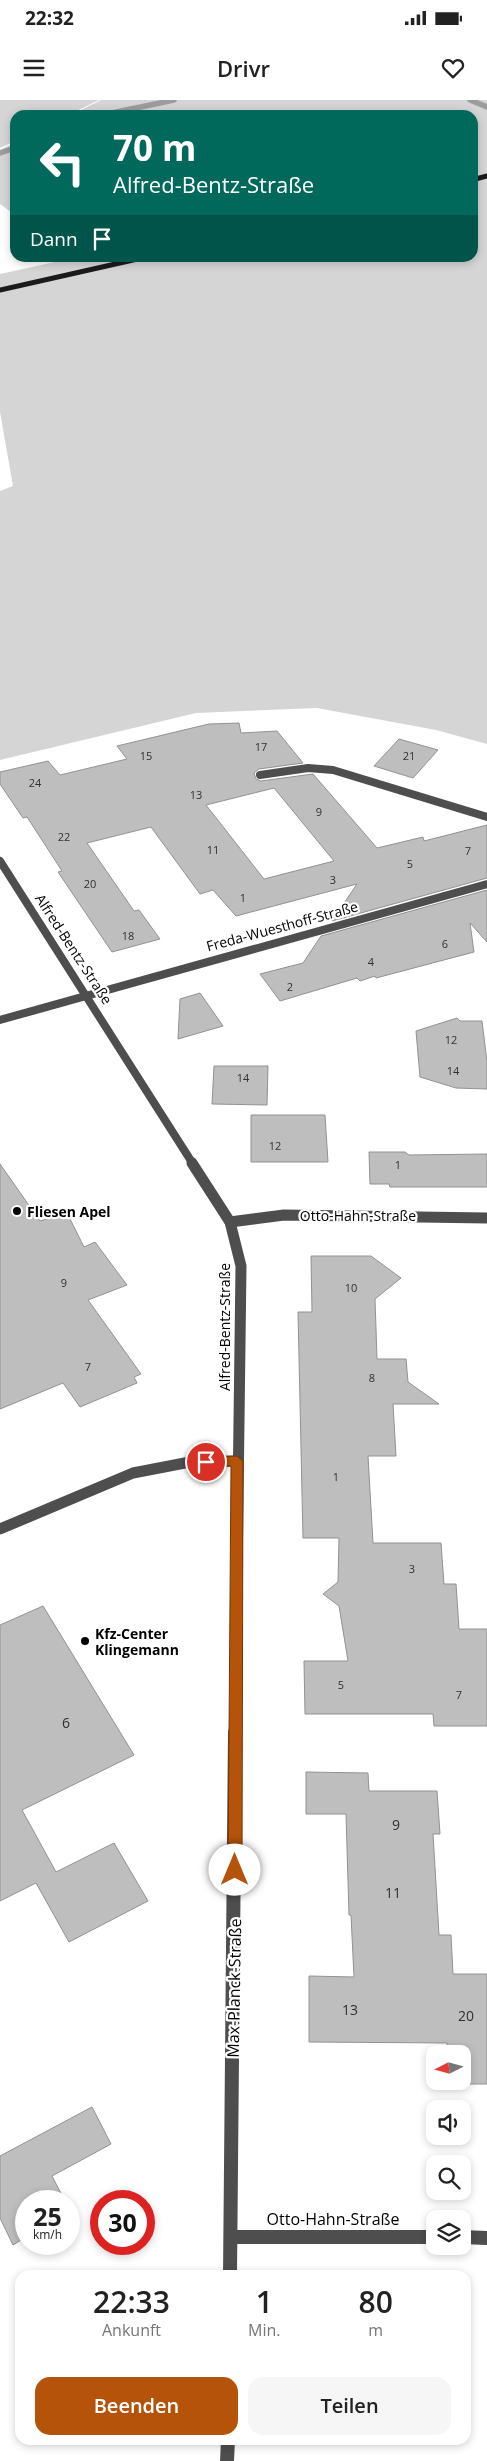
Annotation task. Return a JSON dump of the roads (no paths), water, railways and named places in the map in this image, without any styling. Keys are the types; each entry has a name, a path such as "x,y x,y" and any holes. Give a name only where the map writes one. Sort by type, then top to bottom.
{"street":[{"path":"0,290 124,262"},
{"path":"260,775 308,768 333,770 487,817"},
{"name":"Alfred-Bentz-Straße","path":"0,861 230,1222 241,1266 237,1461"},
{"name":"Freda-Wuesthoff-Straße","path":"0,1020 487,884"},
{"name":"Otto-Hahn-Straße","path":"230,1222 284,1215 487,1218"},
{"path":"0,1530 133,1473 190,1462 237,1461"},
{"name":"Max-Planck-Straße","path":"230,2270 237,1461"},
{"name":"Otto-Hahn-Straße","path":"231,2237 426,2237"},
{"path":"471,2238 487,2238"},
{"path":"227,2461 228,2445"}],"waterway":[{"path":"126,110 174,100"},
{"path":"470,100 487,107"},
{"path":"0,153 10,150"}],"place":[{"name":"Fliesen Apel","path":"17,1211"},
{"name":"Kfz-Center Klingemann","path":"85,1641"}]}
